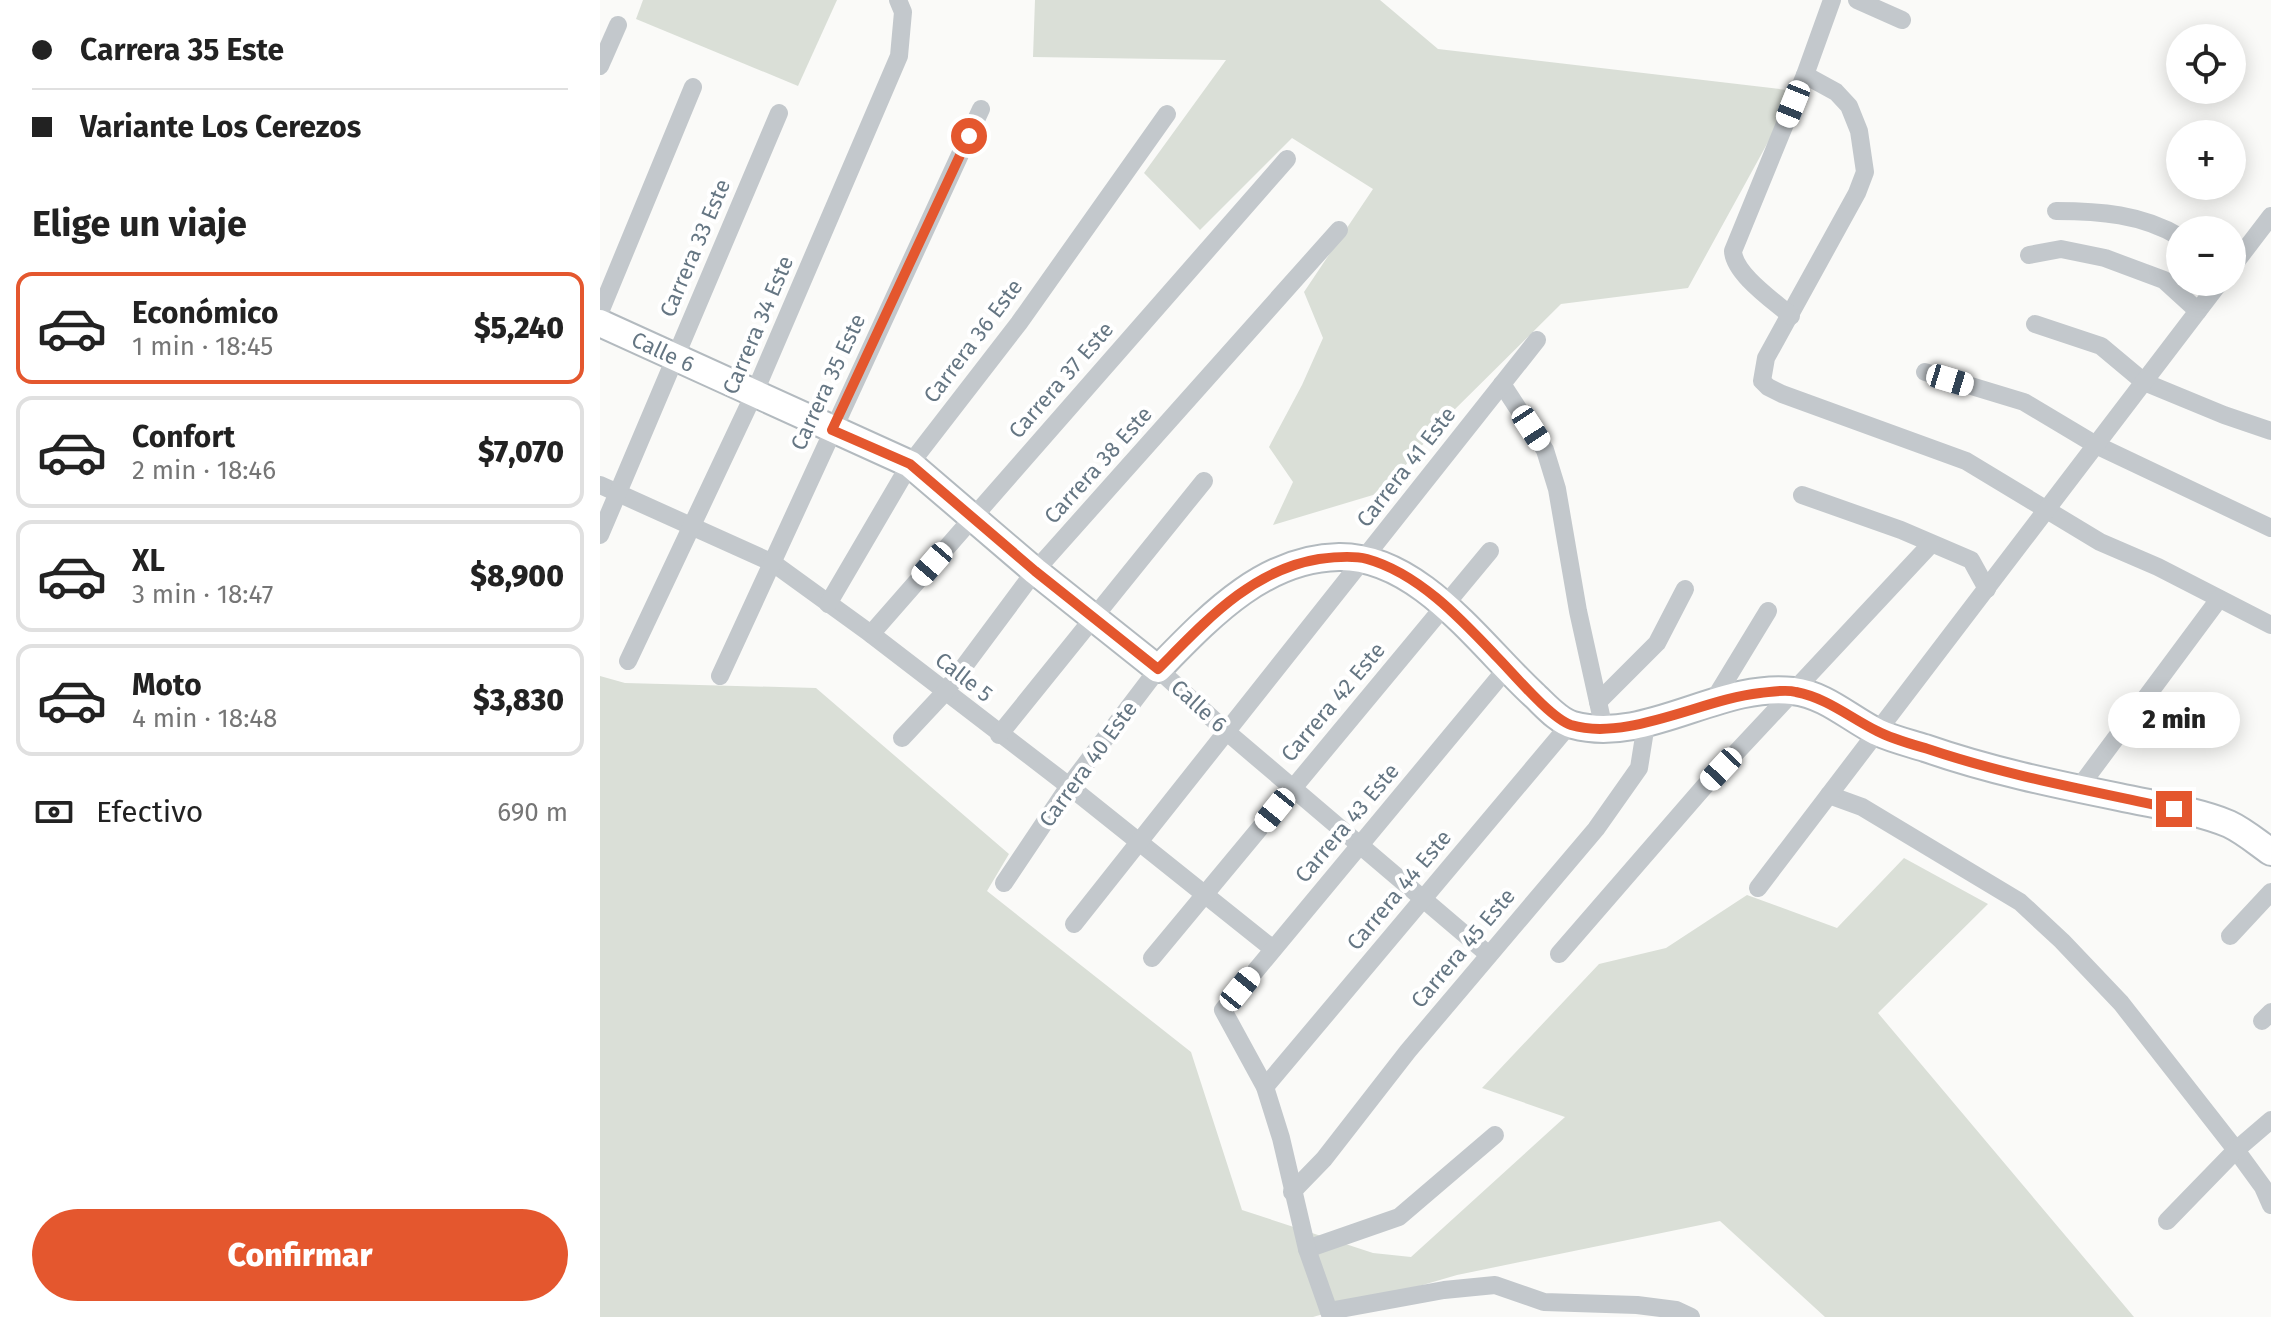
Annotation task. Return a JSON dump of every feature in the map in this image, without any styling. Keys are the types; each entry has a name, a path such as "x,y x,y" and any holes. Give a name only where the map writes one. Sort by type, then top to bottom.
{"street":[{"name":"Carrera 34 Este","path":"628,661 754,394 899,56 903,12 898,0"},
{"path":"1791,316 1741,272 1734,261 1733,251 1805,75 1832,0"},
{"path":"1857,0 1902,20"},
{"path":"600,66 618,25"},
{"path":"1805,75 1836,92 1849,106 1859,131 1865,172 1857,193 1766,358 1762,381 1768,387 1966,461 2100,542 2158,567 2271,625"},
{"path":"600,312 693,87"},
{"name":"Carrera 35 Este","path":"720,676 981,109"},
{"name":"Carrera 33 Este","path":"600,535 779,113"},
{"name":"Carrera 36 Este","path":"828,604 910,464 1019,323 1167,114"},
{"name":"Carrera 37 Este","path":"871,634 1287,159"},
{"path":"2056,211 2103,211 2166,229"},
{"path":"2246,255 2262,242 2271,216"},
{"name":"Carrera 38 Este","path":"902,738 945,692 1035,571 1339,230"},
{"path":"2029,255 2061,249 2105,258 2164,280 2198,311"},
{"path":"1758,888 2209,296"},
{"name":"Calle 6","path":"600,323 910,464 1035,571 1158,669 1227,732 1489,955"},
{"path":"2035,324 2101,346 2144,382 2271,431"},
{"name":"Carrera 41 Este","path":"1074,924 1537,340"},
{"path":"1925,372 2024,402 2096,445 2271,528"},
{"path":"1502,384 1545,450 1557,489 1578,611 1604,729"},
{"path":"999,735 1204,481"},
{"name":"Calle 5","path":"600,485 773,563 1069,786 1273,949"},
{"path":"1802,495 1901,530 1971,560 1987,589"},
{"path":"1559,954 1703,788 1931,544"},
{"name":"Carrera 42 Este","path":"1152,958 1490,551"},
{"name":"Carrera 40 Este","path":"1004,883 1069,786 1158,669 1206,620 1259,579 1292,564 1337,557 1365,558"},
{"path":"1365,558 1392,568 1418,584 1470,628 1549,709 1570,724 1604,729 1646,724 1747,694 1794,691 1833,704 1878,732 1962,760 2230,825 2271,852"},
{"path":"1598,702 1657,643 1685,589"},
{"path":"2078,789 2219,599"},
{"path":"1712,703 1768,611"},
{"name":"Carrera 43 Este","path":"1265,1087 1223,1010 1507,668"},
{"name":"Carrera 44 Este","path":"1265,1087 1570,724"},
{"name":"Carrera 45 Este","path":"1292,1192 1324,1159 1408,1051 1596,829 1639,768 1646,724"},
{"path":"1829,795 1862,807 2020,902 2121,1003 2236,1150 2263,1187 2271,1205"},
{"path":"2230,936 2271,892"},
{"path":"1265,1087 1281,1138 1307,1249 1330,1314 1444,1290 1495,1285 1544,1302 1637,1305 1676,1310 1691,1317"},
{"path":"2167,1221 2236,1150 2271,1120"},
{"path":"1307,1249 1399,1217 1495,1135"}],"shaded area":[{"path":"643,0 837,0 798,86 636,19"},
{"path":"1035,0 1380,0 1438,49 1796,91 1688,288 1561,304 1440,424 1383,492 1273,525 1293,482 1269,447 1323,338 1304,292 1373,189 1292,138 1200,230 1144,173 1226,60 1033,57"},
{"path":"600,676 625,683 816,688 1009,854 987,891 1191,1052 1242,1210 1373,1253 1411,1257 1565,1117 1482,1088 1599,964 1666,948 1747,895 1837,928 1904,858 1988,904 1878,1013 2134,1317 1825,1317 1720,1221 1457,1275 1313,1317 600,1317"}],"route":[{"path":"969,136 832,430 910,464 1035,571 1158,669 1206,620 1259,579 1292,564 1337,557 1365,558 1392,568 1418,584 1470,628 1549,709 1570,724 1604,729 1646,724 1747,694 1794,691 1833,704 1878,732 1962,760 2174,809"}]}
